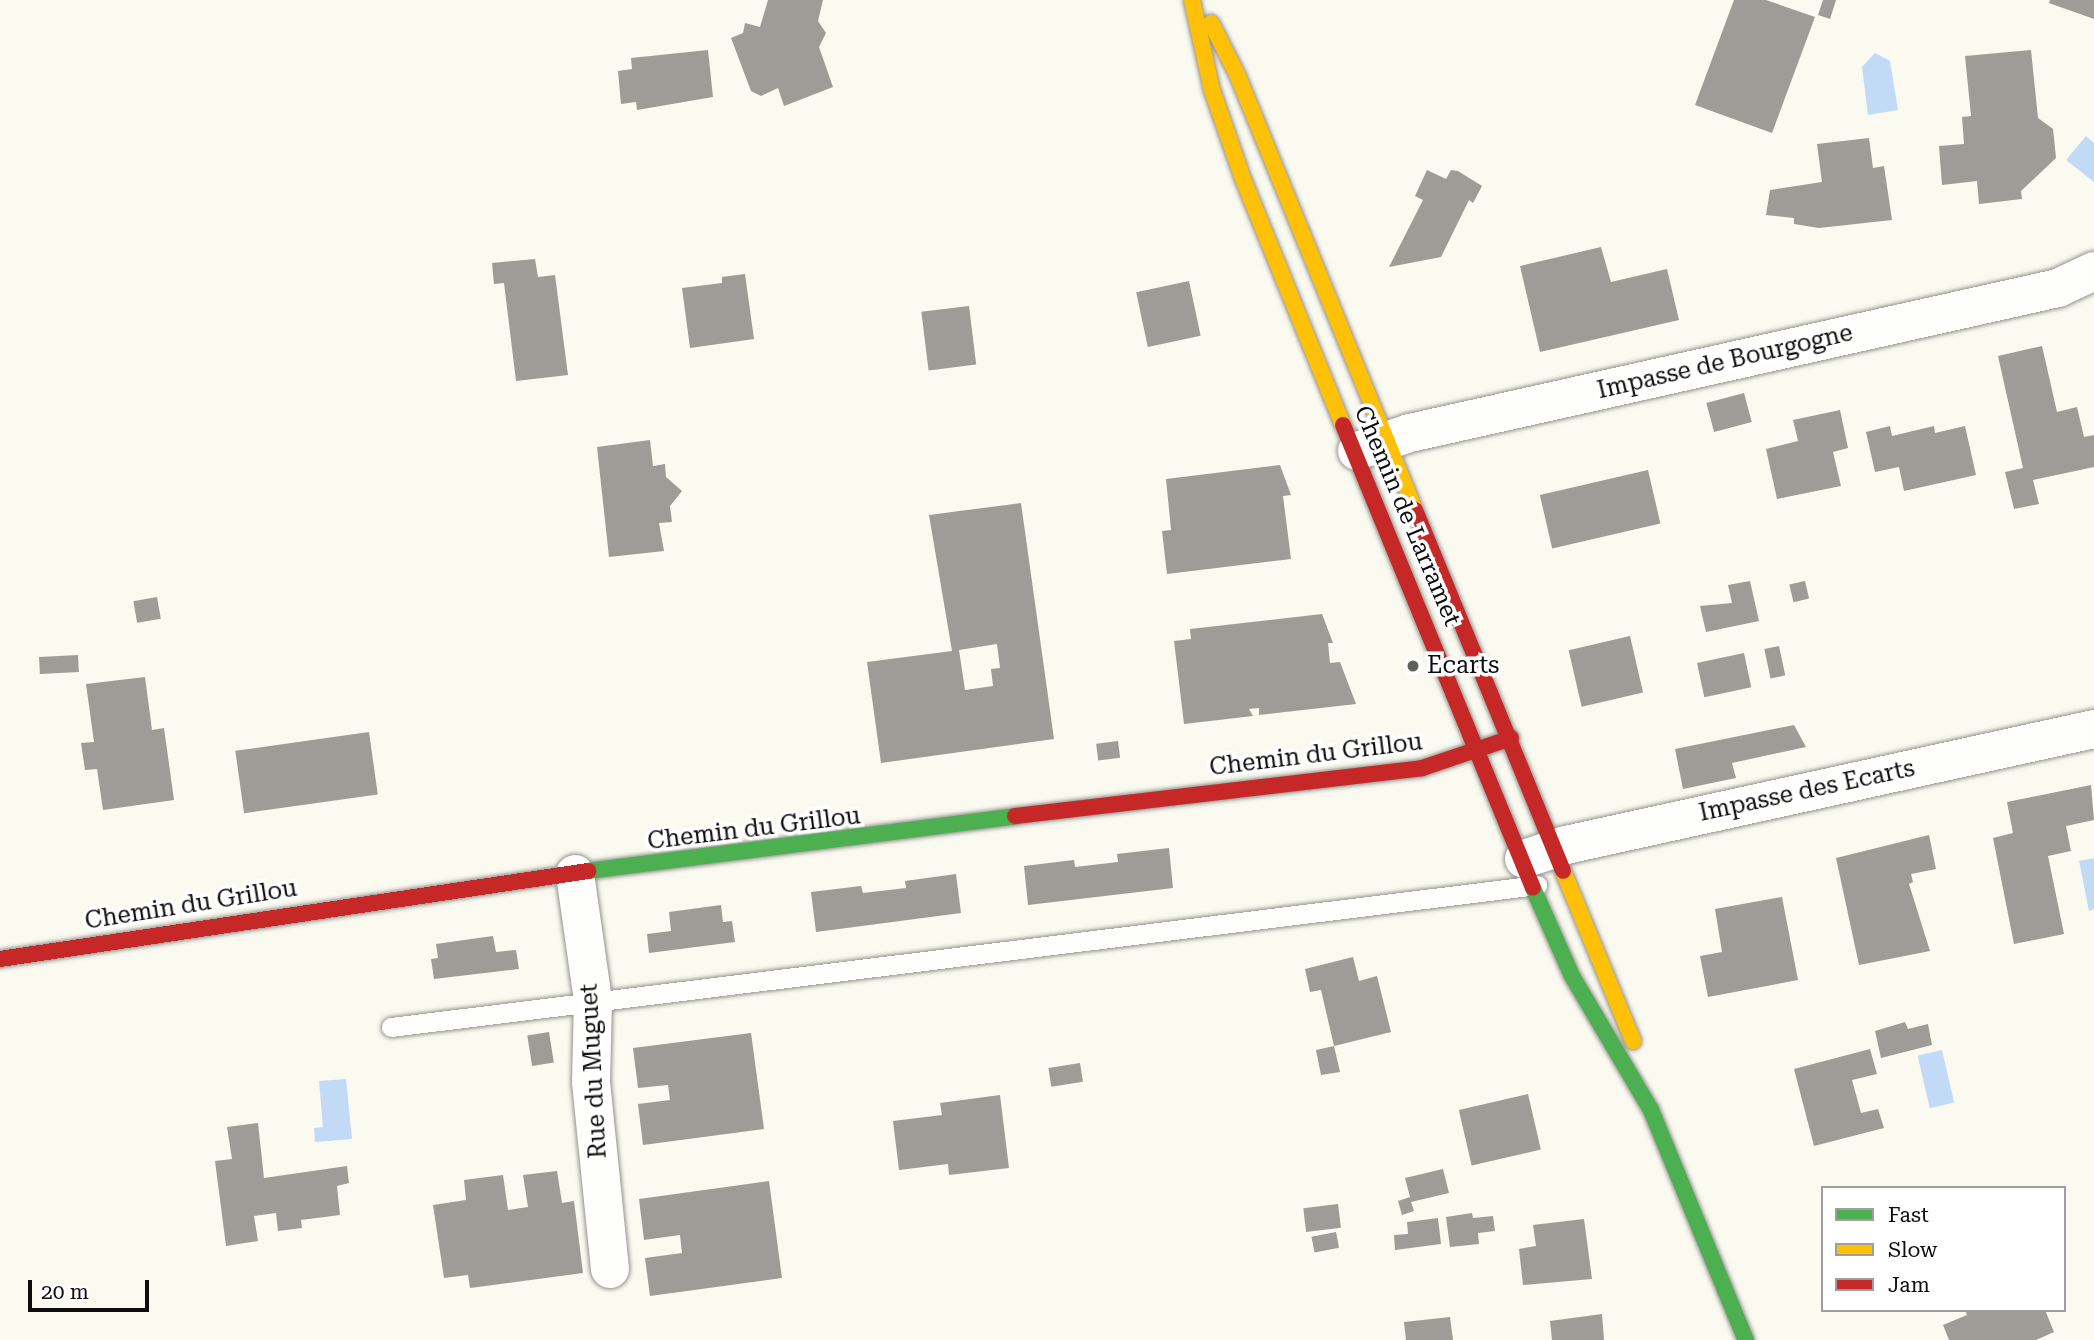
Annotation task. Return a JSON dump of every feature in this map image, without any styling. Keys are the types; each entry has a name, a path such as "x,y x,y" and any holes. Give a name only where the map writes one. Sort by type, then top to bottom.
{"main road":[{"name":"Chemin de Larramet","path":"1192,0 1212,90 1243,178 1511,738 1572,975 1651,1110 1746,1340"},
{"name":"Chemin de Larramet","path":"1199,0 1237,75 1479,749 1545,868 1636,1048 1651,1110"},
{"name":"Chemin du Grillou","path":"0,959 147,933 575,874 1256,785 1423,768 1511,738"}],"street":[{"name":"Impasse de Bourgogne","path":"1370,446 2058,288 2094,271"},
{"name":"Impasse des Ecarts","path":"1545,868 2094,729"},
{"name":"Rue du Muguet","path":"575,874 593,1000 591,1082 610,1269"}],"lane":[{"path":"391,1027 1545,868"}],"water":[{"path":"1875,53 1890,61 1898,110 1868,115 1862,67"},
{"path":"2086,136 2094,143 2094,182 2066,160"},
{"path":"2094,858 2094,909 2089,911 2079,861"},
{"path":"1942,1050 1954,1103 1930,1108 1918,1056"},
{"path":"346,1079 352,1139 315,1142 314,1128 323,1127 319,1081"}],"building":[{"path":"768,0 823,0 818,21 826,33 819,47 833,87 784,106 778,88 761,96 751,91 731,38 743,33 745,23 760,27"},
{"path":"1734,0 1766,0 1815,17 1772,133 1695,105"},
{"path":"1823,0 1836,0 1830,19 1818,15"},
{"path":"2050,0 2094,0 2094,19 2049,3"},
{"path":"708,50 713,97 637,110 636,102 621,104 618,71 632,69 631,58"},
{"path":"2031,50 2038,118 2053,129 2056,158 2021,191 2022,199 1979,204 1977,181 1942,185 1939,146 1964,144 1962,117 1971,116 1965,56"},
{"path":"1869,138 1873,168 1884,166 1892,220 1819,228 1794,224 1794,218 1766,215 1770,190 1822,182 1817,144"},
{"path":"1427,170 1446,179 1451,170 1458,171 1482,186 1473,203 1469,200 1441,257 1389,267 1423,200 1415,196"},
{"path":"1601,247 1611,282 1667,269 1679,320 1540,352 1520,266"},
{"path":"535,259 538,277 555,275 568,375 516,381 504,283 494,284 492,263"},
{"path":"745,274 754,339 690,348 682,288 722,283 722,277"},
{"path":"1189,281 1201,336 1148,347 1136,292"},
{"path":"969,306 976,365 929,370 921,312"},
{"path":"2042,346 2057,412 2077,407 2084,437 2094,435 2094,467 2033,480 2039,504 2014,509 2005,472 2023,468 1998,356"},
{"path":"1744,393 1752,422 1714,432 1706,403"},
{"path":"1840,410 1848,448 1833,452 1841,486 1777,499 1766,449 1798,441 1793,420"},
{"path":"1890,426 1892,436 1934,426 1935,433 1965,426 1976,475 1904,491 1899,467 1875,472 1866,432"},
{"path":"650,440 653,466 665,464 666,477 682,491 670,506 672,522 659,523 664,551 609,557 597,447"},
{"path":"1280,465 1291,495 1283,496 1291,559 1167,574 1162,531 1171,530 1166,479"},
{"path":"1648,470 1660,524 1552,549 1540,495"},
{"path":"1021,503 1054,739 881,763 867,662 952,651 929,515","holes":["997,644 1000,668 991,669 993,686 965,690 959,650"]},
{"path":"1750,581 1759,621 1706,632 1700,606 1732,603 1728,585"},
{"path":"1805,581 1809,599 1793,602 1789,585"},
{"path":"157,597 161,619 137,623 133,601"},
{"path":"1322,614 1333,643 1328,643 1330,663 1340,662 1356,704 1259,715 1259,708 1249,709 1253,716 1184,724 1174,641 1191,639 1190,629"},
{"path":"1630,636 1643,693 1582,707 1569,650"},
{"path":"1779,646 1785,675 1771,678 1764,649"},
{"path":"1744,653 1751,687 1704,697 1697,663"},
{"path":"78,655 79,672 40,674 39,657"},
{"path":"145,677 152,730 164,728 174,800 103,810 97,769 85,770 81,743 94,742 86,684"},
{"path":"1794,725 1806,747 1732,763 1736,778 1683,789 1675,749"},
{"path":"369,732 378,794 244,813 235,751"},
{"path":"1118,741 1120,758 1098,761 1096,744"},
{"path":"2091,785 2094,820 2066,826 2071,851 2048,856 2064,934 2014,944 1993,838 2013,833 2007,802"},
{"path":"1929,835 1936,869 1911,874 1913,882 1909,884 1930,951 1859,965 1836,858"},
{"path":"1169,848 1173,888 1028,905 1024,866 1074,860 1075,867 1118,862 1117,854"},
{"path":"956,874 961,913 816,932 811,892 861,886 863,893 906,888 905,881"},
{"path":"1782,897 1798,980 1708,997 1700,956 1722,952 1715,909"},
{"path":"721,905 723,922 732,921 735,942 649,953 647,934 671,931 669,912"},
{"path":"493,936 496,952 516,950 519,969 434,979 431,959 438,958 436,944"},
{"path":"1353,957 1359,981 1377,976 1391,1032 1334,1046 1321,990 1310,992 1305,969"},
{"path":"1905,1022 1908,1029 1928,1024 1932,1045 1881,1058 1875,1031"},
{"path":"549,1032 554,1063 532,1066 527,1035"},
{"path":"751,1033 764,1129 643,1145 638,1104 670,1100 668,1085 638,1088 633,1048"},
{"path":"1334,1046 1340,1072 1321,1075 1316,1050"},
{"path":"1870,1049 1877,1074 1852,1080 1861,1113 1878,1109 1884,1128 1814,1146 1794,1069"},
{"path":"1080,1063 1083,1082 1051,1087 1048,1068"},
{"path":"1528,1094 1541,1150 1472,1166 1459,1110"},
{"path":"1000,1095 1009,1168 949,1175 948,1164 899,1170 893,1121 942,1115 940,1103"},
{"path":"258,1123 264,1178 347,1166 349,1183 337,1186 340,1215 301,1220 302,1228 278,1231 276,1213 254,1216 258,1241 226,1246 215,1161 232,1159 227,1127"},
{"path":"1443,1169 1449,1193 1411,1202 1414,1211 1402,1215 1398,1201 1410,1197 1405,1178"},
{"path":"557,1171 562,1203 574,1201 583,1273 470,1288 468,1275 444,1278 433,1205 466,1200 464,1180 503,1175 508,1210 528,1207 523,1175"},
{"path":"769,1181 782,1278 650,1296 645,1258 682,1253 680,1235 644,1240 639,1199"},
{"path":"1338,1204 1341,1228 1306,1232 1303,1208"},
{"path":"1472,1213 1473,1218 1493,1216 1495,1231 1478,1233 1479,1244 1450,1247 1446,1217"},
{"path":"1438,1218 1441,1244 1395,1250 1394,1235 1408,1234 1407,1222"},
{"path":"1584,1219 1592,1279 1523,1285 1519,1249 1536,1246 1533,1225"},
{"path":"1336,1232 1339,1248 1315,1252 1311,1237"},
{"path":"1966,1312 2046,1312 2054,1332 2036,1340 1949,1340 1943,1325 1967,1315"},
{"path":"1602,1314 1604,1340 1552,1340 1550,1321"},
{"path":"1450,1317 1453,1340 1406,1340 1404,1322"}],"traffic: fast":[{"path":"588,871 1015,816"},
{"path":"1533,888 1572,976 1651,1110 1746,1340"}],"traffic: slow":[{"path":"1192,0 1212,90 1243,179 1343,425"},
{"path":"1211,23 1237,74 1415,510"},
{"path":"1563,871 1633,1041"}],"traffic: jam":[{"path":"1343,425 1533,888"},
{"path":"1415,510 1563,871"},
{"path":"1015,816 1422,768 1511,738"},
{"path":"0,959 588,871"}],"place":[{"name":"Ecarts","path":"1413,666"}]}
